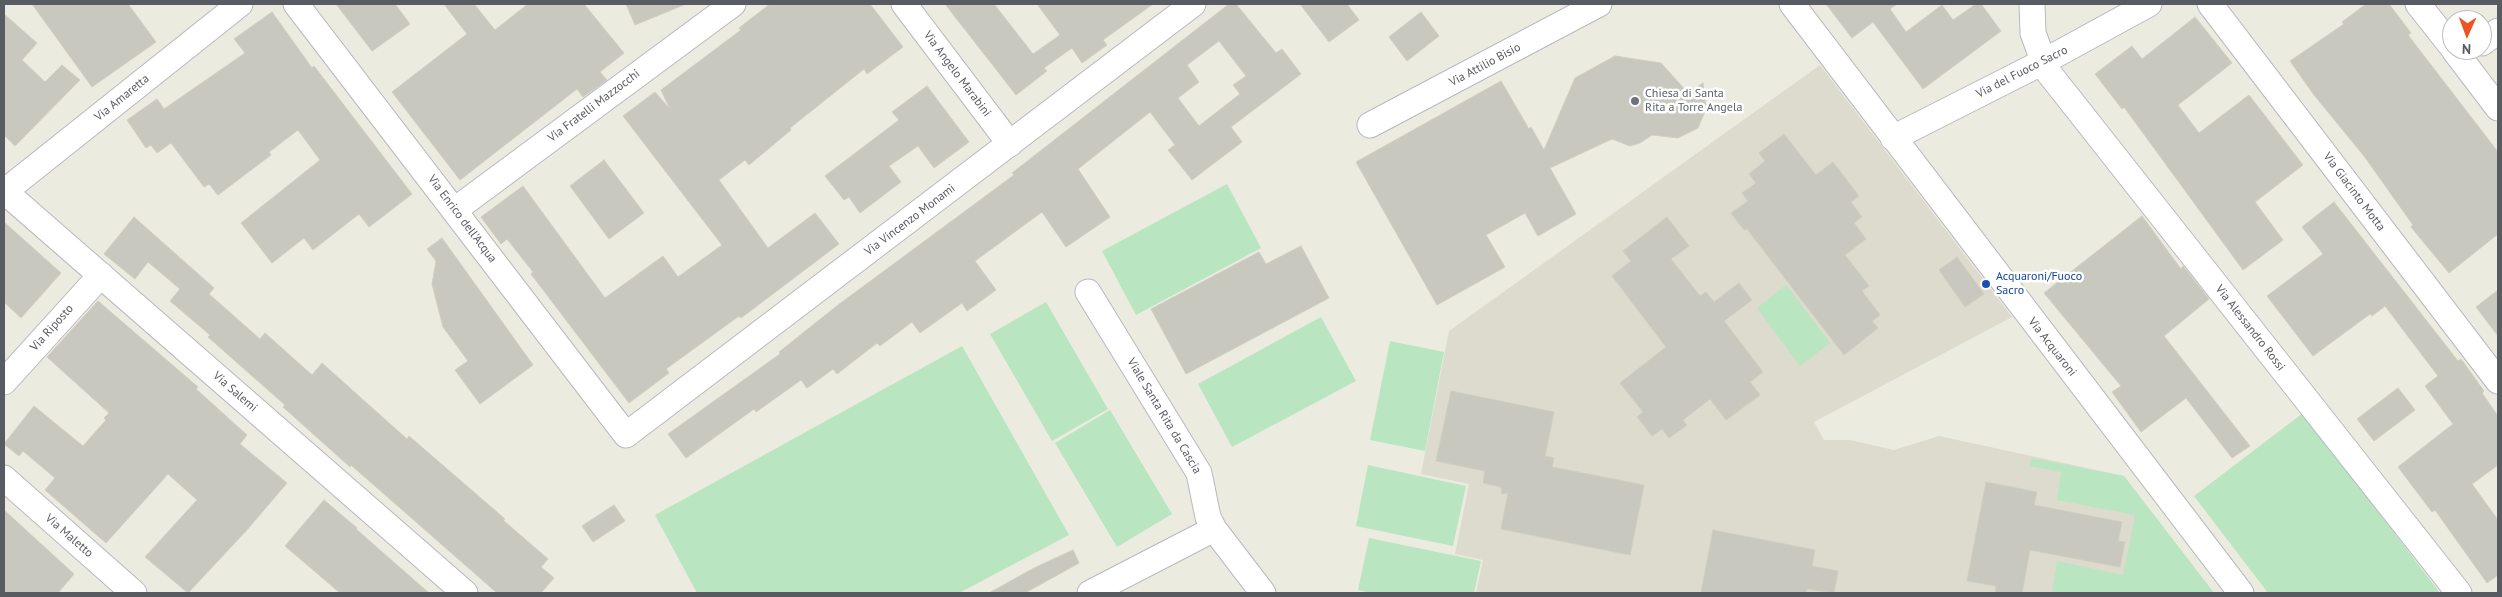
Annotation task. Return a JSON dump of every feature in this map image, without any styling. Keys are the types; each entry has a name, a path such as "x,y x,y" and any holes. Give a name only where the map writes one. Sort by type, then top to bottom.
{"street":[{"name":"Via Amaretta","path":"4,191 240,4"},
{"name":"Via Enrico dell'Acqua","path":"296,4 456,209 626,435"},
{"name":"Via Fratelli Mazzocchi","path":"456,209 733,4"},
{"name":"Via Angelo Marabini","path":"904,4 1010,144"},
{"name":"Via Vincenzo Monamì","path":"626,435 1193,4"},
{"name":"Via Attilio Bisio","path":"1370,125 1599,4"},
{"name":"Via Acquaroni","path":"1792,4 2242,593"},
{"path":"2032,4 2033,34 2040,52 2041,63"},
{"name":"Via del Fuoco Sacro","path":"1893,138 2041,63 2149,4"},
{"name":"Via Giacinto Motta","path":"2210,4 2498,381"},
{"path":"2418,4 2442,31"},
{"path":"2465,60 2498,108"},
{"name":"Via Alessandro Rossi","path":"2041,63 2458,593"},
{"name":"Via Salemi","path":"4,191 465,593"},
{"name":"Via Riposto","path":"4,382 101,275"},
{"name":"Viale Santa Rita da Cascia","path":"1088,292 1200,473 1208,517 1214,529 1262,593"},
{"name":"Via Maletto","path":"4,478 134,593"},
{"path":"1090,593 1214,529"}],"shaded area":[{"path":"1820,65 2012,317 1814,422 1824,440 1850,440 1894,450 1939,436 2124,476 2214,593 1476,593 1483,560 1455,554 1469,484 1421,474 1449,331"}],"green space":[{"path":"1227,184 1261,248 1136,315 1102,251"},
{"path":"1786,285 1830,343 1800,366 1757,308"},
{"path":"1046,302 1108,409 1052,441 990,334"},
{"path":"1321,317 1356,381 1232,447 1198,384"},
{"path":"1390,341 1444,352 1425,451 1370,440"},
{"path":"962,346 1069,535 959,593 697,593 655,515"},
{"path":"1110,410 1172,514 1117,547 1055,443"},
{"path":"2303,413 2440,593 2268,593 2194,496"},
{"path":"2031,458 2124,476 2214,593 2052,593 2057,561 2123,575 2135,515 2057,500 2061,472 2030,466"},
{"path":"1368,465 1466,486 1453,546 1356,526"},
{"path":"1369,538 1481,561 1474,593 1372,593 1358,590"}],"building":[{"path":"32,4 128,4 156,42 92,87"},
{"path":"336,4 395,4 410,24 372,51"},
{"path":"444,4 474,4 495,30 528,4 584,4 624,53 600,72 607,80 583,97 577,89 460,180 392,92 467,34"},
{"path":"626,4 686,4 635,25"},
{"path":"770,4 870,4 903,47 867,74 864,69 790,128 791,130 749,165 745,160 719,180 768,248 815,213 839,244 741,318 739,316 666,369 669,373 629,403 531,274 533,272 507,239 501,244 481,217 523,186 605,298 663,256 678,277 722,245 623,116 655,92 670,109 661,90 741,30 739,28"},
{"path":"945,4 994,4 1033,54 1060,35 1037,4 1153,4 1103,40 1107,45 1082,63 1072,48 1044,68 1047,71 1016,95"},
{"path":"1229,4 1236,4 1276,53 1282,49 1301,74 1231,127 1242,142 1192,180 1168,150 1175,145 1150,112 1078,169 1110,217 1066,247 1042,212 975,261 996,290 967,311 962,303 920,333 912,322 880,346 877,343 837,374 833,369 807,388 801,380 756,412 754,409 686,458 668,434 780,354 779,352 838,305 1014,175 1012,173","holes":["1219,41 1246,76 1233,85 1240,94 1199,126 1178,98 1199,82 1187,65"]},
{"path":"1300,4 1347,4 1359,20 1329,42"},
{"path":"1826,4 1897,4 1890,9 1906,32 1942,5 1953,20 1976,4 1981,4 2001,31 1923,89 1873,22 1852,38"},
{"path":"2366,4 2389,4 2411,33 2408,35 2498,152 2498,234 2449,273 2411,227 2413,225 2364,156 2314,95 2290,61 2344,24 2342,22"},
{"path":"272,12 312,68 314,66 412,194 369,227 359,214 313,250 304,238 272,263 241,223 320,160 298,130 269,152 271,155 218,195 209,184 204,187 171,143 157,153 151,145 146,148 127,120 157,99 164,109 245,53 234,39"},
{"path":"1421,12 1439,36 1407,61 1389,37"},
{"path":"4,14 37,43 22,60 45,82 62,65 80,80 15,146 4,135"},
{"path":"2195,17 2232,63 2178,105 2199,133 2249,95 2303,165 2255,202 2283,240 2243,270 2124,107 2122,109 2095,74 2132,46 2142,59"},
{"path":"1615,56 1661,63 1688,93 1703,83 1706,109 1698,128 1678,138 1652,135 1640,143 1630,146 1612,139 1550,168 1576,214 1538,236 1525,213 1486,235 1505,267 1437,305 1356,162 1501,81 1529,129 1531,127 1544,150 1575,78"},
{"path":"927,86 969,142 934,168 918,146 889,166 901,182 860,213 849,197 844,200 825,176 899,120 892,112"},
{"path":"1784,134 1816,175 1833,162 1859,196 1851,202 1862,217 1854,223 1866,239 1845,255 1869,286 1862,291 1880,315 1872,321 1878,328 1844,355 1747,229 1744,230 1731,213 1748,201 1742,193 1756,183 1749,174 1765,161 1759,153"},
{"path":"604,160 644,213 609,239 570,186"},
{"path":"2334,202 2458,361 2461,359 2484,391 2482,393 2498,416 2498,465 2472,484 2498,520 2498,575 2487,583 2435,510 2432,512 2398,467 2453,424 2425,386 2438,376 2385,306 2372,316 2370,314 2313,356 2267,296 2323,254 2302,227"},
{"path":"2142,216 2181,269 2183,266 2209,299 2164,336 2250,446 2232,458 2186,398 2141,432 2112,392 2121,386 2044,293"},
{"path":"134,217 214,288 209,294 260,339 265,333 312,375 322,363 407,439 409,436 505,519 503,520 548,559 541,567 554,578 541,593 497,593 351,465 350,467 283,407 285,405 208,337 210,335 170,301 180,289 148,262 135,279 104,254"},
{"path":"1667,217 1689,246 1671,259 1700,296 1706,292 1714,302 1739,283 1752,300 1724,321 1763,372 1750,382 1760,395 1726,420 1710,399 1683,420 1687,425 1669,438 1662,429 1652,436 1637,417 1643,412 1620,383 1666,347 1612,276 1631,261 1623,251"},
{"path":"4,222 61,273 21,318 4,302"},
{"path":"442,238 533,365 480,404 455,370 468,361 443,327 432,284 436,261 427,249"},
{"path":"1301,246 1329,298 1186,374 1151,309 1259,252 1266,264"},
{"path":"1957,257 1984,294 1965,307 1939,270"},
{"path":"2498,290 2498,336 2476,307"},
{"path":"98,301 198,387 196,389 247,435 240,444 287,483 246,531 188,593 145,557 197,500 168,474 106,543 45,490 55,478 23,451 19,456 4,444 34,406 83,446 106,420 104,418 109,413 47,357"},
{"path":"2398,388 2415,410 2374,441 2357,419"},
{"path":"1451,391 1554,412 1545,456 1554,458 1552,467 1644,485 1630,555 1501,529 1508,493 1502,494 1501,487 1483,483 1485,471 1436,461"},
{"path":"1986,482 2037,492 2034,505 2122,522 2118,541 2125,542 2120,567 2030,550 2022,593 1995,593 1996,586 1967,581"},
{"path":"324,500 429,593 340,593 285,546"},
{"path":"614,505 625,521 593,542 582,526"},
{"path":"4,510 74,574 58,593 4,593"},
{"path":"1713,530 1815,550 1812,566 1838,571 1834,593 1807,589 1806,593 1701,593"},
{"path":"1073,550 1079,563 1025,593 989,593 1034,568"}],"place":[{"name":"Chiesa di Santa Rita a Torre Angela","path":"1635,101"},
{"name":"Acquaroni/Fuoco Sacro","path":"1986,284"}]}
